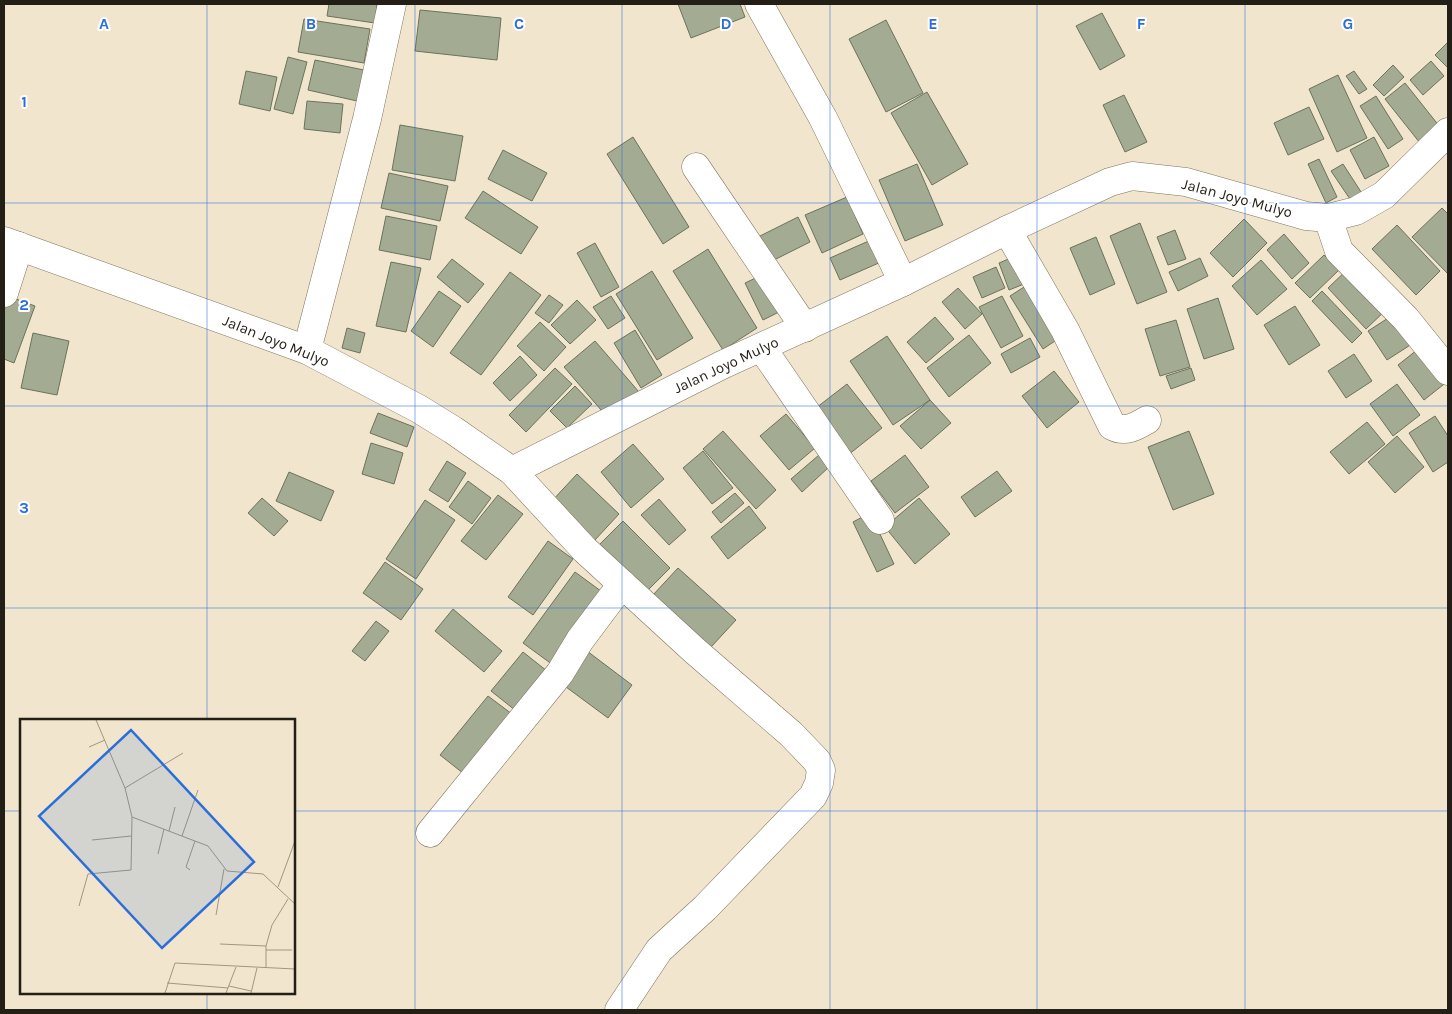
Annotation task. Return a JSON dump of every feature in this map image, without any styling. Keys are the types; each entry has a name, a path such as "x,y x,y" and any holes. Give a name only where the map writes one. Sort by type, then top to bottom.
{"street":[{"path":"307,350 368,119 392,4"},
{"path":"759,4 822,118 903,282"},
{"name":"Jalan Joyo Mulyo","path":"11,243 307,350 419,409 512,471 722,365 903,282 1007,230 1110,182 1132,176 1186,182 1306,216 1328,218 1356,211 1384,195 1448,132"},
{"path":"696,166 805,328"},
{"path":"1328,218 1339,251 1406,319 1448,371"},
{"path":"1007,230 1065,330 1112,426 1121,430 1133,428 1147,420"},
{"path":"4,293 11,243"},
{"path":"762,348 880,520"},
{"path":"512,471 586,550 622,584 702,658 792,734 817,761 821,770 820,783 813,796 712,901 659,950 619,1010"},
{"path":"430,832 560,673 580,640 622,584"}],"building":[{"path":"329,4 377,4 375,23 327,16"},
{"path":"678,4 740,4 745,17 691,38"},
{"path":"420,10 501,18 497,60 415,51"},
{"path":"1102,13 1125,56 1100,70 1076,26"},
{"path":"304,19 370,29 364,63 298,52"},
{"path":"886,20 923,93 886,112 849,39"},
{"path":"1448,42 1448,68 1435,55"},
{"path":"288,57 307,62 293,114 274,109"},
{"path":"315,60 364,70 357,101 308,90"},
{"path":"1431,61 1444,76 1423,95 1410,80"},
{"path":"1393,65 1404,77 1384,96 1373,85"},
{"path":"246,71 277,77 270,111 239,104"},
{"path":"1354,71 1367,89 1359,94 1346,76"},
{"path":"1338,75 1367,138 1337,152 1309,89"},
{"path":"1405,83 1440,127 1420,143 1385,99"},
{"path":"927,92 968,164 932,185 891,113"},
{"path":"1124,95 1147,142 1125,152 1103,105"},
{"path":"1376,96 1403,139 1388,149 1360,106"},
{"path":"307,101 343,104 340,133 304,129"},
{"path":"1309,107 1324,139 1288,155 1274,123"},
{"path":"400,125 463,136 455,181 392,170"},
{"path":"633,137 689,227 663,244 607,154"},
{"path":"1374,137 1389,166 1365,179 1350,150"},
{"path":"503,150 547,173 532,201 488,179"},
{"path":"1319,159 1337,197 1326,203 1308,164"},
{"path":"917,164 943,225 905,241 879,180"},
{"path":"1343,164 1363,195 1352,202 1331,171"},
{"path":"389,173 448,186 440,221 381,208"},
{"path":"483,191 538,227 521,254 465,218"},
{"path":"847,197 863,234 822,253 805,215"},
{"path":"1442,208 1448,214 1448,274 1412,237"},
{"path":"386,216 437,226 430,260 379,250"},
{"path":"798,217 810,242 770,262 758,237"},
{"path":"1244,219 1267,243 1233,277 1210,253"},
{"path":"1140,223 1167,292 1137,304 1110,236"},
{"path":"1397,225 1440,271 1416,295 1372,249"},
{"path":"1175,230 1186,259 1168,265 1157,237"},
{"path":"1284,234 1309,263 1292,279 1267,250"},
{"path":"1096,237 1115,284 1090,295 1070,248"},
{"path":"871,240 881,262 840,280 830,258"},
{"path":"595,243 619,287 601,297 577,253"},
{"path":"708,249 757,328 723,350 673,271"},
{"path":"1018,255 1029,282 1009,290 999,263"},
{"path":"1324,255 1339,270 1310,298 1295,283"},
{"path":"1200,258 1208,276 1178,291 1169,272"},
{"path":"452,259 484,284 468,303 437,277"},
{"path":"1261,260 1287,289 1257,315 1232,286"},
{"path":"391,262 421,268 406,332 376,326"},
{"path":"996,267 1005,288 982,298 973,277"},
{"path":"1349,268 1387,309 1366,329 1328,288"},
{"path":"652,271 693,338 657,360 616,294"},
{"path":"510,272 541,295 481,375 450,353"},
{"path":"764,274 783,310 763,320 745,283"},
{"path":"1035,280 1067,333 1043,349 1010,296"},
{"path":"958,288 982,314 965,329 942,302"},
{"path":"439,291 461,306 433,347 411,331"},
{"path":"1322,291 1362,333 1352,343 1312,301"},
{"path":"549,295 563,305 549,323 535,313"},
{"path":"8,296 35,306 14,363 4,359 4,308"},
{"path":"611,296 625,318 608,329 593,307"},
{"path":"1002,296 1023,336 1001,348 979,307"},
{"path":"1218,298 1234,349 1204,359 1187,309"},
{"path":"577,300 596,320 570,344 551,325"},
{"path":"1295,306 1320,345 1289,365 1264,325"},
{"path":"1396,313 1415,342 1387,360 1368,331"},
{"path":"935,317 954,339 926,363 907,342"},
{"path":"1176,320 1190,367 1160,376 1145,329"},
{"path":"540,322 566,347 544,371 517,346"},
{"path":"347,328 365,333 360,353 342,348"},
{"path":"635,330 662,375 641,388 614,343"},
{"path":"33,333 69,341 57,395 21,388"},
{"path":"969,335 991,363 949,397 927,368"},
{"path":"887,336 930,400 893,425 850,361"},
{"path":"1030,338 1040,357 1011,373 1001,354"},
{"path":"595,341 639,392 608,418 564,367"},
{"path":"1422,346 1448,381 1424,400 1398,365"},
{"path":"1354,354 1372,381 1346,398 1328,371"},
{"path":"520,356 537,375 510,401 493,383"},
{"path":"555,368 572,384 526,432 509,415"},
{"path":"1191,368 1195,380 1171,389 1166,376"},
{"path":"1054,371 1079,402 1047,428 1022,396"},
{"path":"847,384 882,428 848,455 812,411"},
{"path":"1397,384 1420,415 1393,436 1370,404"},
{"path":"575,386 592,404 567,428 550,411"},
{"path":"930,400 951,423 921,449 900,426"},
{"path":"378,413 414,427 407,447 370,433"},
{"path":"786,414 815,448 789,470 760,436"},
{"path":"1435,416 1448,436 1448,462 1433,472 1409,433"},
{"path":"1367,422 1385,444 1349,474 1330,452"},
{"path":"723,431 776,490 756,509 703,449"},
{"path":"1189,431 1214,494 1173,510 1148,447"},
{"path":"1397,436 1424,467 1395,493 1368,462"},
{"path":"371,443 403,453 394,484 362,474"},
{"path":"633,444 664,479 631,508 601,472"},
{"path":"703,451 733,488 712,504 683,468"},
{"path":"819,455 829,467 802,492 791,479"},
{"path":"905,455 929,487 895,513 871,481"},
{"path":"447,461 466,473 448,502 429,490"},
{"path":"997,471 1012,491 975,517 961,497"},
{"path":"289,472 334,491 321,521 276,501"},
{"path":"577,474 619,514 594,541 551,502"},
{"path":"468,481 491,498 472,524 449,507"},
{"path":"735,493 744,503 721,523 712,512"},
{"path":"498,495 523,514 486,560 461,541"},
{"path":"262,498 288,521 274,536 248,513"},
{"path":"919,498 950,534 915,564 885,527"},
{"path":"659,499 686,530 669,545 641,515"},
{"path":"425,500 455,520 416,579 386,559"},
{"path":"749,506 766,528 728,559 711,537"},
{"path":"870,513 894,564 877,572 853,522"},
{"path":"623,521 670,568 646,592 599,545"},
{"path":"548,541 573,559 533,615 508,597"},
{"path":"385,562 423,589 401,620 363,593"},
{"path":"678,568 736,620 711,647 653,595"},
{"path":"575,572 605,594 553,665 523,643"},
{"path":"453,609 502,651 484,672 435,631"},
{"path":"376,621 389,631 365,661 352,651"},
{"path":"587,651 632,685 608,718 562,684"},
{"path":"523,652 552,675 520,714 491,691"},
{"path":"488,696 516,717 468,777 440,755"}]}
